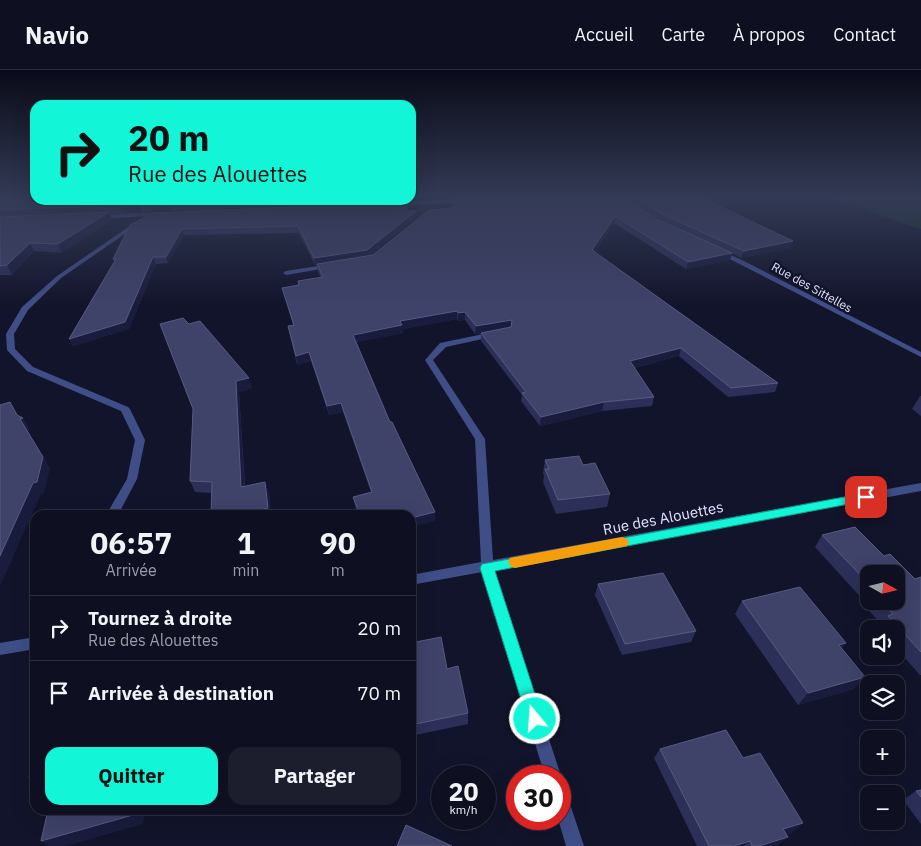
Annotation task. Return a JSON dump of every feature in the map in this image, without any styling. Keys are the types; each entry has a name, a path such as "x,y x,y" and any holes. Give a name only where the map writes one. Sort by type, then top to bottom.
{"street":[{"path":"115,510 132,479 140,440 125,409 30,369 11,350 10,334 25,309 59,277 126,232"},
{"name":"Rue des Sittelles","path":"709,247 759,270 860,326 921,355"},
{"path":"286,273 343,264"},
{"path":"498,333 443,345 429,360 480,439 487,568 550,765"},
{"name":"Rue des Alouettes","path":"416,579 487,568 921,487"},
{"path":"0,649 30,644"},
{"path":"570,830 575,846"}],"building":[{"path":"0,232 77,232 58,244 30,243 7,265 0,266"},
{"path":"126,232 180,232 166,257 153,257 125,322 69,339 116,259 113,259"},
{"path":"301,232 389,232 367,250 314,258"},
{"path":"401,232 604,232 592,250 778,383 731,388 681,348 630,361 654,397 604,402 541,417 522,393 526,392 481,333 511,327 512,320 476,326 465,312 458,313 457,311 400,321 402,325 353,335 390,422 392,422 435,512 416,517 416,510 358,510 353,497 372,492 341,403 327,406 309,352 296,356 288,326 294,325 282,288 299,285 298,281 323,277 317,264 373,255"},
{"path":"641,232 686,232 732,253 688,262"},
{"path":"702,232 774,232 793,241 744,251"},
{"path":"183,318 189,324 200,321 249,378 236,381 241,487 265,482 268,508 260,510 211,510 212,482 190,481 193,409 160,324"},
{"path":"10,402 17,415 23,418 20,419 43,457 37,482 33,483 0,556 0,405"},
{"path":"579,456 583,465 595,463 610,494 558,500 545,469 549,469 545,460"},
{"path":"855,527 884,556 890,554 901,565 860,565 860,575 822,535"},
{"path":"905,569 915,579 921,577 921,652 905,635 905,620 892,620 888,616 893,614 889,610 905,610"},
{"path":"663,573 696,631 625,644 598,584"},
{"path":"800,587 846,643 839,645 863,675 860,675 860,678 808,693 742,601"},
{"path":"441,637 447,669 458,666 468,713 416,724 416,642"},
{"path":"726,730 743,758 760,753 803,823 783,829 788,837 759,846 752,846 750,841 734,846 709,846 660,749"},
{"path":"921,790 921,797 916,791"},
{"path":"47,815 133,815 41,841"},
{"path":"406,825 452,846 397,846"}],"slow traffic":[{"path":"515,562 622,542"}],"route":[{"path":"535,719 487,568 866,497"}]}
